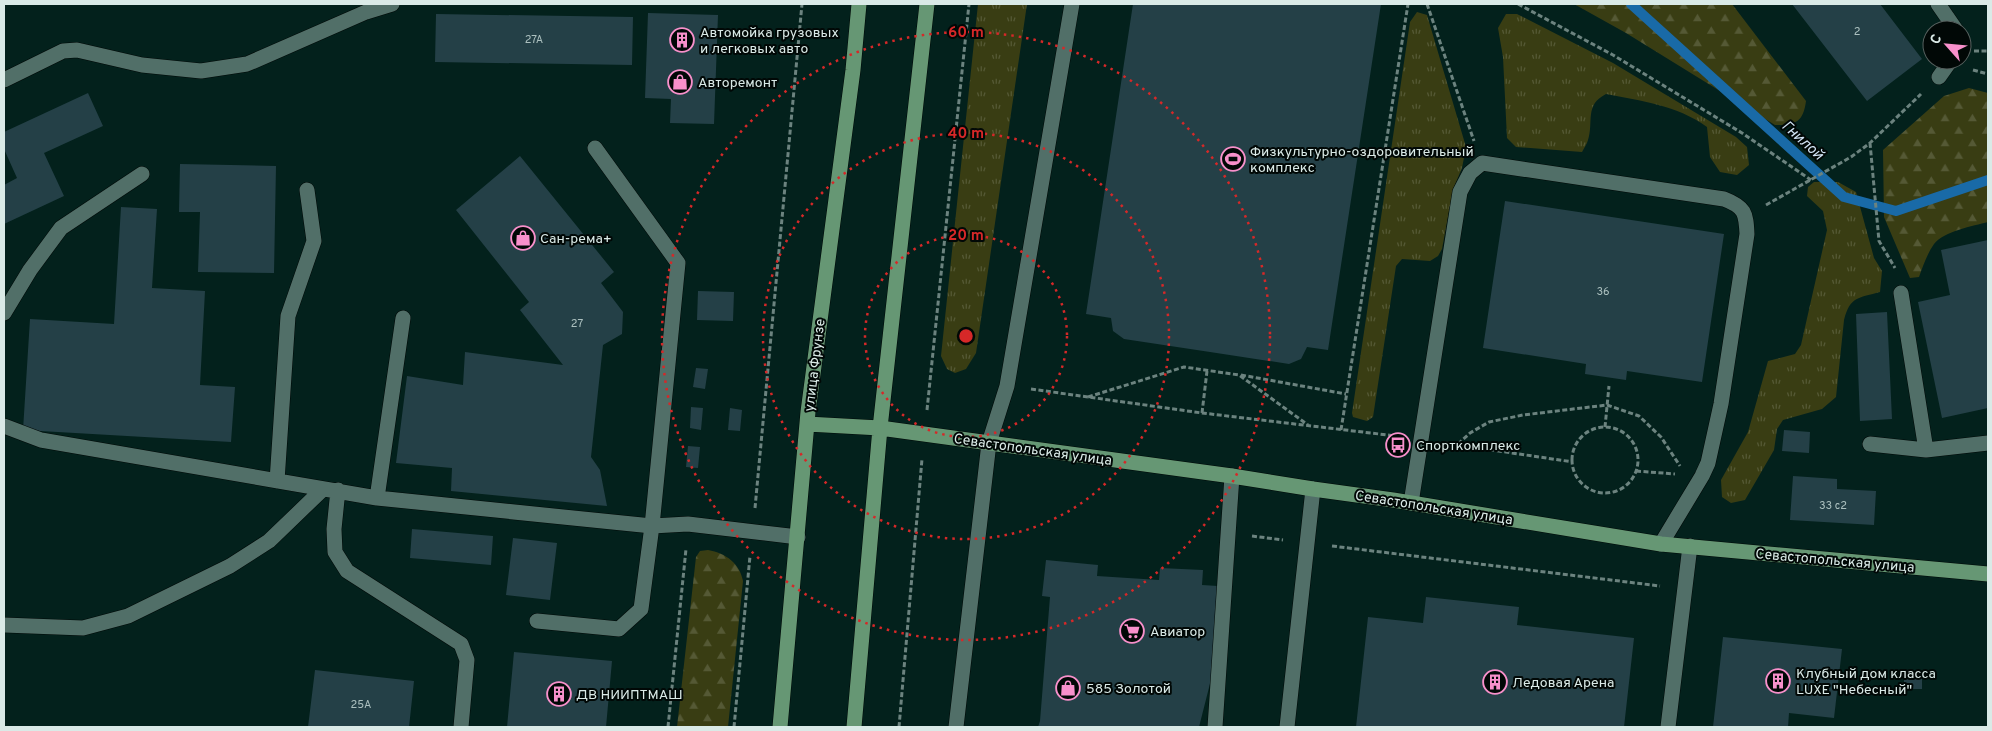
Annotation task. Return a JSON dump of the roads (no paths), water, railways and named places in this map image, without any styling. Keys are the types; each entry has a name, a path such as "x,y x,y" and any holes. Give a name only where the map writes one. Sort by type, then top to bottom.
{"main road":[{"name":"улица Фрунзе","path":"780,727 807,424 853,70 859,4"},
{"path":"854,727 880,428 927,4"},
{"name":"Севастопольская улица","path":"807,424 880,428 1232,476 1661,544 1988,574"}],"lane":[{"path":"4,80 64,50 77,50 142,65 201,71 247,64 366,12 392,4"},
{"path":"956,727 989,443 1007,386 1072,4"},
{"path":"1938,4 1949,20"},
{"path":"1939,77 1944,70"},
{"path":"537,621 619,629 641,609 652,526 678,263 595,148"},
{"path":"1411,503 1460,192 1470,173 1482,163 1724,199 1738,205 1746,216 1747,234 1721,404 1708,463 1661,544"},
{"path":"4,313 30,270 61,228 142,174"},
{"path":"278,481 288,316 314,241 307,190"},
{"path":"1901,293 1926,450"},
{"path":"377,498 403,318"},
{"path":"4,426 41,440 377,498 652,526 688,524 798,537"},
{"path":"1870,444 1926,450 1988,443"},
{"path":"1215,727 1232,476"},
{"path":"4,625 83,628 128,616 230,566 269,541 331,489"},
{"path":"331,489 335,552 347,570 461,644 467,660 461,727"},
{"path":"1287,727 1313,489"},
{"path":"1668,727 1690,546"}],"waterway":[{"name":"Гнилой","path":"1631,4 1844,197 1896,211 1988,180"}],"place":[{"name":"Автомойка грузовых и легковых авто","path":"682,40"},
{"name":"Авторемонт","path":"680,82"},
{"name":"Физкультурно-оздоровительный комплекс","path":"1233,159"},
{"name":"Сан-рема+","path":"523,238"},
{"name":"Спорткомплекс","path":"1398,445"},
{"name":"Авиатор","path":"1132,631"},
{"name":"Клубный дом класса LUXE \"Небесный\"","path":"1778,681"},
{"name":"Ледовая Арена","path":"1495,682"},
{"name":"585 Золотой","path":"1068,688"},
{"name":"ДВ НИИПТМАШ","path":"559,694"}]}
